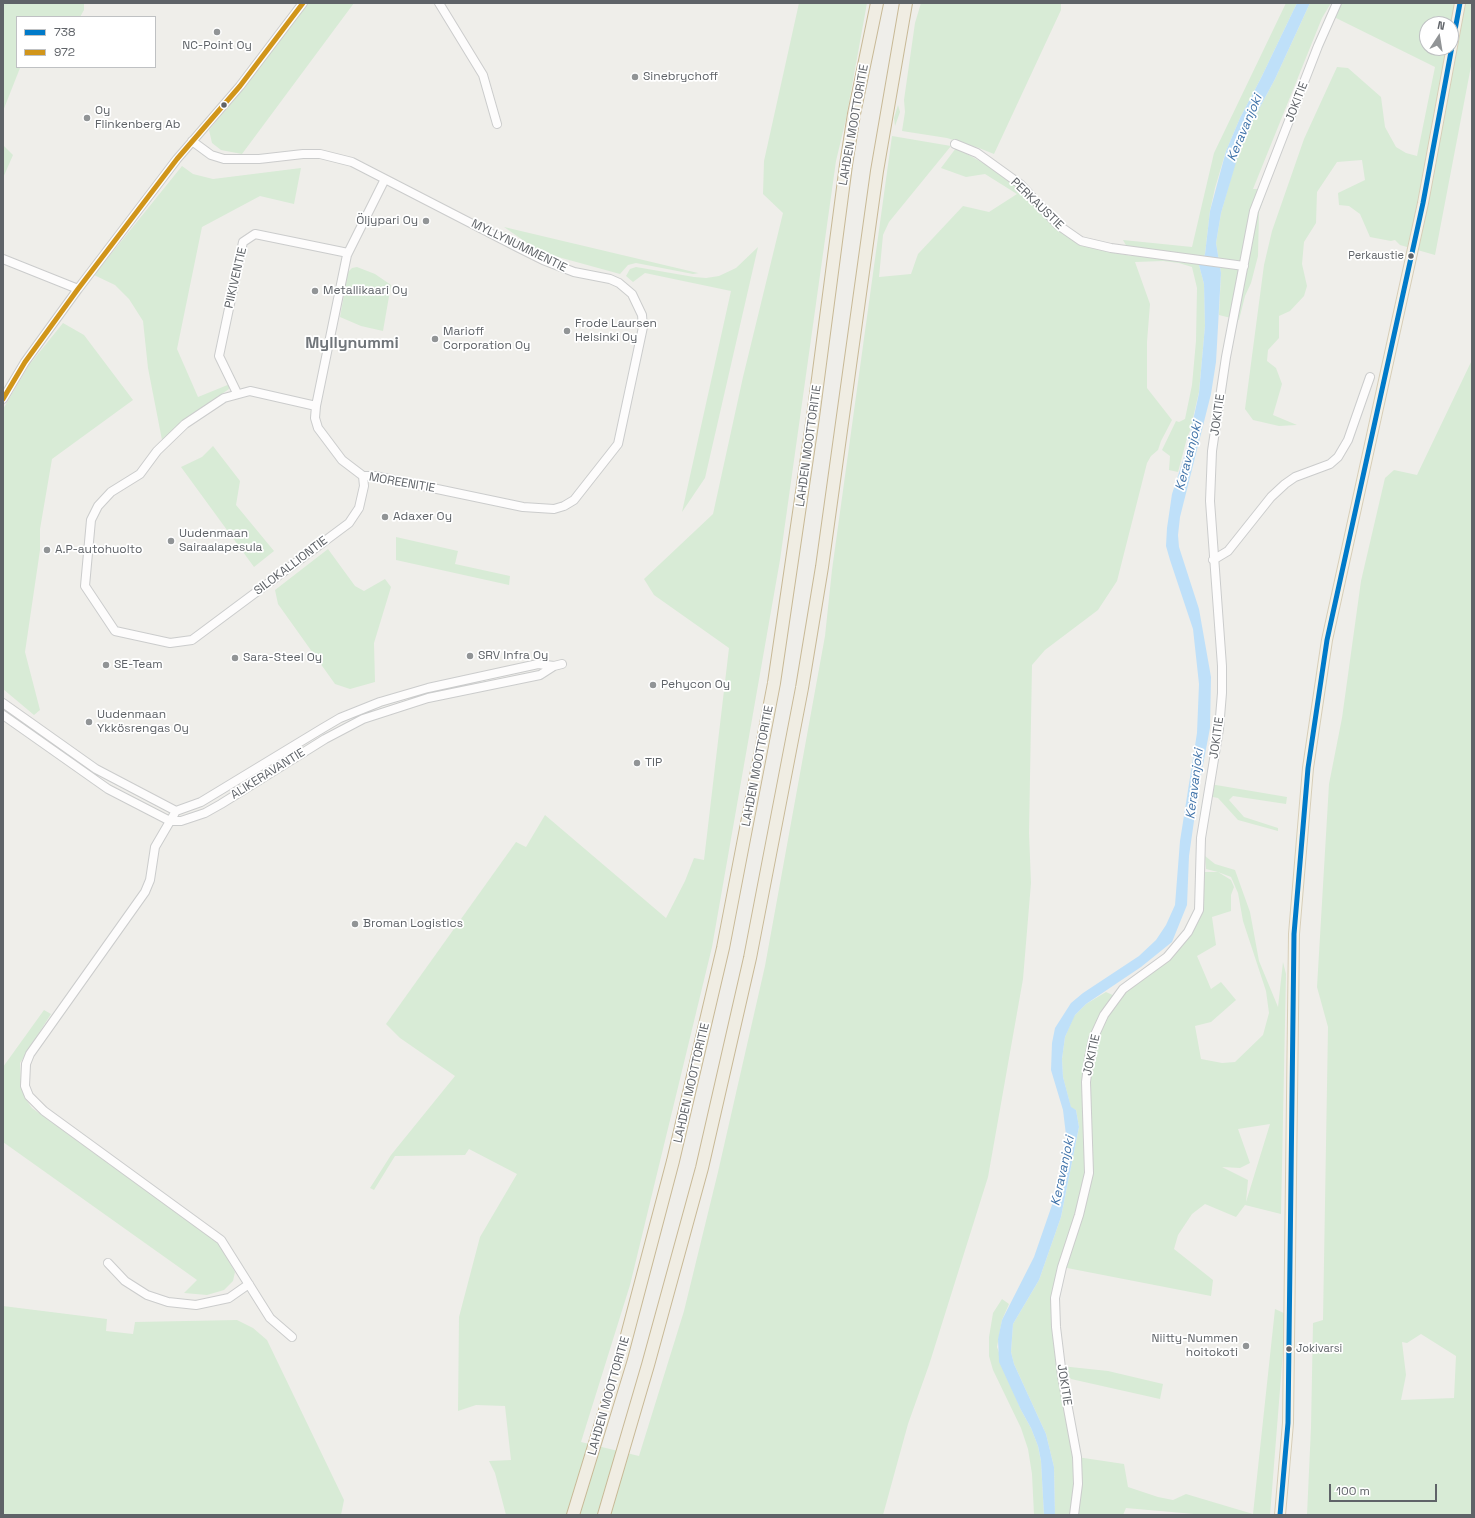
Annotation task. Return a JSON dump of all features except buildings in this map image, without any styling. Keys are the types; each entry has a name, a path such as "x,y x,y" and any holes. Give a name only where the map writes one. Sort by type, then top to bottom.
{"highway":[{"name":"LAHDEN MOOTTORITIE","path":"573,1515 621,1358 673,1161 727,926 774,683 813,417 846,165 854,114 876,3"},
{"path":"604,1515 648,1365 702,1168 750,958 802,688 823,560 871,209 906,3"}],"main road":[{"path":"1280,1515 1288,1423 1294,934 1308,768 1327,640 1423,203 1460,3"}],"street":[{"path":"3,399 25,362 78,289 192,141 240,86 303,3"},
{"path":"439,3 483,75 497,124"},
{"name":"JOKITIE","path":"1074,1515 1078,1484 1077,1457 1062,1376 1056,1327 1055,1298 1062,1267 1080,1215 1089,1174 1086,1082 1089,1058 1093,1039 1104,1015 1123,989 1167,957 1188,932 1199,910 1201,838 1220,729 1222,693 1222,666 1213,560 1210,501 1212,452 1226,357 1257,204 1318,46 1337,3"},
{"name":"MYLLYNUMMENTIE","path":"192,141 211,155 224,159 258,159 303,154 336,158 352,162 543,260 574,272 610,279 619,283 632,294 642,315 643,327 618,444"},
{"name":"PERKAUSTIE","path":"955,144 977,153 1020,184 1058,225 1081,241 1112,248 1244,266"},
{"name":"MOREENITIE","path":"385,179 348,253 316,406 315,418 318,428 342,460 363,476 375,476 523,507 554,509 574,500 618,444"},
{"name":"PIIKIVENTIE","path":"237,393 219,356 243,242 255,234 348,253"},
{"path":"3,259 78,289"},
{"path":"1213,560 1228,551 1271,497 1285,484 1295,477 1330,464 1338,457 1348,440 1370,377"},
{"path":"237,393 250,391 316,406"},
{"name":"SILOKALLIONTIE","path":"237,393 224,398 185,424 158,451 140,474 111,492 98,506 91,520 85,586 115,631 170,643 192,640 349,523 359,508 364,486 363,476"},
{"name":"ALIKERAVANTIE","path":"176,811 201,802 340,718 380,702 428,688 538,664 554,666"},
{"name":"ALIKERAVANTIE","path":"170,821 181,821 205,812 325,739 363,719 428,698 540,675 554,666 562,664"},
{"path":"3,703 96,769 176,811 155,847 150,880 145,892 30,1054 26,1064 25,1086 29,1096 44,1112 221,1240 270,1318 292,1337"},
{"path":"3,716 91,779 170,821"},
{"path":"108,1263 125,1281 147,1295 168,1302 196,1305 229,1298 249,1284"}],"green space":[{"path":"3,3 84,3 84,10 81,16 16,16 16,68 20,68 3,111"},
{"path":"304,3 354,3 242,154 221,150 212,143 209,130 244,88"},
{"path":"799,3 867,3 846,119 836,161 780,560 712,947 630,1285 581,1442 639,1456 684,1311 718,1172 765,966 825,636 832,570 892,136 951,146 889,222 883,235 879,277 911,274 918,254 963,206 989,212 1017,194 985,174 966,177 941,168 956,148 998,171 1021,189 1078,244 1132,256 1123,240 1192,247 1214,153 1286,3 1297,3 1240,118 1226,151 1215,188 1210,211 1205,254 1199,265 1204,284 1205,326 1199,392 1178,472 1169,470 1170,456 1162,450 1176,421 1179,422 1185,419 1192,385 1196,341 1197,288 1192,267 1179,263 1163,261 1135,262 1150,304 1147,342 1147,388 1172,420 1158,450 1151,456 1147,463 1117,581 1098,610 1045,650 1032,665 1029,833 1031,883 1023,979 988,1177 929,1365 908,1424 883,1515 506,1515 495,1473 489,1461 511,1460 505,1406 476,1405 458,1411 459,1317 480,1237 517,1174 469,1149 465,1155 395,1156 374,1190 370,1188 391,1155 455,1076 400,1038 386,1024 516,842 526,847 545,815 666,918 685,881 694,858 704,860 729,648 654,595 644,579 713,514 743,377 783,213 763,194 764,161"},
{"path":"921,3 1061,3 1061,10 994,154 947,138 902,131 905,112 904,100 915,23"},
{"path":"1310,3 1331,3 1322,18 1253,189 1267,189 1259,212 1258,256 1251,283 1245,296 1239,320 1219,315 1221,273 1216,243 1221,213 1234,167 1243,139 1275,79"},
{"path":"1342,3 1472,3 1472,61 1435,255 1400,245 1395,240 1391,241 1370,237 1360,214 1349,206 1339,205 1338,193 1365,180 1362,160 1337,162 1317,192 1316,223 1304,242 1302,264 1307,286 1304,296 1290,311 1279,316 1279,338 1268,350 1267,361 1276,368 1282,384 1273,415 1297,425 1279,426 1253,420 1245,409 1264,265 1272,231 1304,139 1337,67 1348,68 1381,97 1385,127 1396,147 1406,153 1417,156 1435,67 1334,17"},
{"path":"898,105 900,112 895,126 894,118"},
{"path":"3,145 13,155 3,178"},
{"path":"182,166 193,174 213,179 301,168 294,204 260,196 202,227 177,349 198,397 230,384 229,389 190,416 162,440 148,368 143,321 129,299 115,285 94,275"},
{"path":"504,227 699,273 693,274 636,263 628,265 620,274 540,252"},
{"path":"758,247 705,478 682,512 731,291 645,273 633,282 626,276 630,269 636,267 694,277 706,278 719,276 736,268"},
{"path":"357,267 375,274 391,285 383,331 361,326 340,317 348,272 352,268"},
{"path":"63,323 84,335 133,400 52,459 40,529 40,550 25,652 40,710 34,715 3,689 3,409 29,365"},
{"path":"1472,360 1472,1515 1307,1515 1311,1427 1313,1323 1323,1320 1328,1027 1317,987 1329,784 1342,718 1361,581 1385,478 1394,470 1417,475","holes":["1421,1334 1456,1356 1454,1398 1401,1400 1406,1375 1402,1342 1407,1343"]},
{"path":"213,446 240,481 236,505 274,551 254,567 181,467 202,457"},
{"path":"396,537 458,551 455,564 510,576 509,585 396,560"},
{"path":"328,549 355,586 364,591 385,579 391,587 374,643 375,682 350,689 335,684 278,604 275,590"},
{"path":"1210,784 1287,797 1286,804 1233,796 1229,800 1244,817 1278,828 1278,831 1238,820 1218,798 1208,796"},
{"path":"1205,856 1215,864 1235,870 1250,912 1259,961 1278,1007 1283,962 1286,974 1281,1214 1245,1205 1236,1217 1205,1204 1192,1214 1178,1235 1174,1249 1213,1280 1211,1296 1062,1267 1055,1298 1061,1366 1108,1371 1163,1384 1160,1399 1071,1379 1062,1367 1077,1457 1124,1464 1128,1487 1158,1497 1173,1500 1186,1494 1253,1514 1275,1309 1286,1314 1270,1515 1205,1515 1126,1508 1123,1515 1055,1515 1054,1467 1046,1434 1014,1364 1011,1352 1013,1324 1039,1280 1061,1217 1079,1127 1076,1110 1071,1108 1063,1077 1062,1059 1065,1037 1074,1016 1086,1004 1106,992 1117,997 1167,957 1199,910 1201,872 1218,872 1206,869","holes":["1218,872 1231,877 1238,893 1243,921 1266,991 1269,1013 1263,1035 1235,1062 1222,1063 1201,1059 1195,1026 1211,1022 1236,1000 1221,982 1211,989 1197,956 1216,945 1212,917 1231,911 1231,895 1234,887 1231,880","1270,1124 1246,1202 1248,1180 1222,1167 1240,1168 1250,1163 1238,1129"]},
{"path":"44,1010 51,1014 20,1063 21,1087 25,1098 32,1108 218,1243 235,1272 233,1281 224,1290 207,1295 184,1293 197,1280 3,1142 3,1067"},
{"path":"1002,1299 1009,1304 1002,1320 997,1347 1021,1410 1031,1428 1038,1446 1041,1461 1044,1515 1034,1515 1032,1474 1028,1449 1021,1428 993,1370 989,1356 989,1337 993,1313"},
{"path":"3,1306 107,1319 106,1331 133,1334 135,1322 237,1320 253,1328 267,1340 344,1500 341,1515 3,1515"}],"water":[{"name":"Keravanjoki","path":"1297,3 1310,3 1275,79 1243,139 1221,213 1216,243 1221,273 1216,362 1211,394 1180,517 1178,535 1179,547 1199,609 1211,677 1210,728 1199,786 1189,856 1187,905 1172,942 1141,967 1086,1004 1075,1015 1065,1037 1062,1059 1063,1077 1071,1107 1076,1110 1079,1127 1061,1217 1039,1280 1013,1324 1011,1352 1014,1364 1046,1434 1054,1467 1055,1515 1044,1515 1041,1461 1038,1446 1031,1428 999,1362 998,1339 1002,1320 1034,1257 1052,1205 1060,1173 1066,1135 1063,1110 1051,1070 1052,1043 1055,1028 1071,1003 1083,993 1139,956 1156,940 1166,925 1175,905 1180,841 1197,733 1199,684 1193,629 1166,546 1172,494 1187,448 1199,393 1205,326 1204,284 1199,265 1205,254 1210,211 1226,151 1240,118"}],"transit line":[{"name":"972","path":"3,399 25,362 78,289 177,159 240,86 303,3"},
{"name":"738","path":"1280,1515 1288,1423 1294,934 1308,768 1327,640 1423,203 1460,3"}],"place":[{"name":"NC-Point Oy","path":"217,32"},
{"name":"Sinebrychoff","path":"635,77"},
{"name":"Oy Flinkenberg Ab","path":"87,118"},
{"name":"Öljypari Oy","path":"426,221"},
{"name":"Perkaustie","path":"1411,256"},
{"name":"Metallikaari Oy","path":"315,291"},
{"name":"Frode Laursen Helsinki Oy","path":"567,331"},
{"name":"Marioff Corporation Oy","path":"435,339"},
{"name":"Adaxer Oy","path":"385,517"},
{"name":"Uudenmaan Sairaalapesula","path":"171,541"},
{"name":"A.P-autohuolto","path":"47,550"},
{"name":"SRV Infra Oy","path":"470,656"},
{"name":"Sara-Steel Oy","path":"235,658"},
{"name":"SE-Team","path":"106,665"},
{"name":"Pehycon Oy","path":"653,685"},
{"name":"Uudenmaan Ykkösrengas Oy","path":"89,722"},
{"name":"TIP","path":"637,763"},
{"name":"Broman Logistics","path":"355,924"},
{"name":"Niitty-Nummen hoitokoti","path":"1246,1346"},
{"name":"Jokivarsi","path":"1289,1349"}],"district":[{"name":"Myllynummi","path":"352,344"}]}
